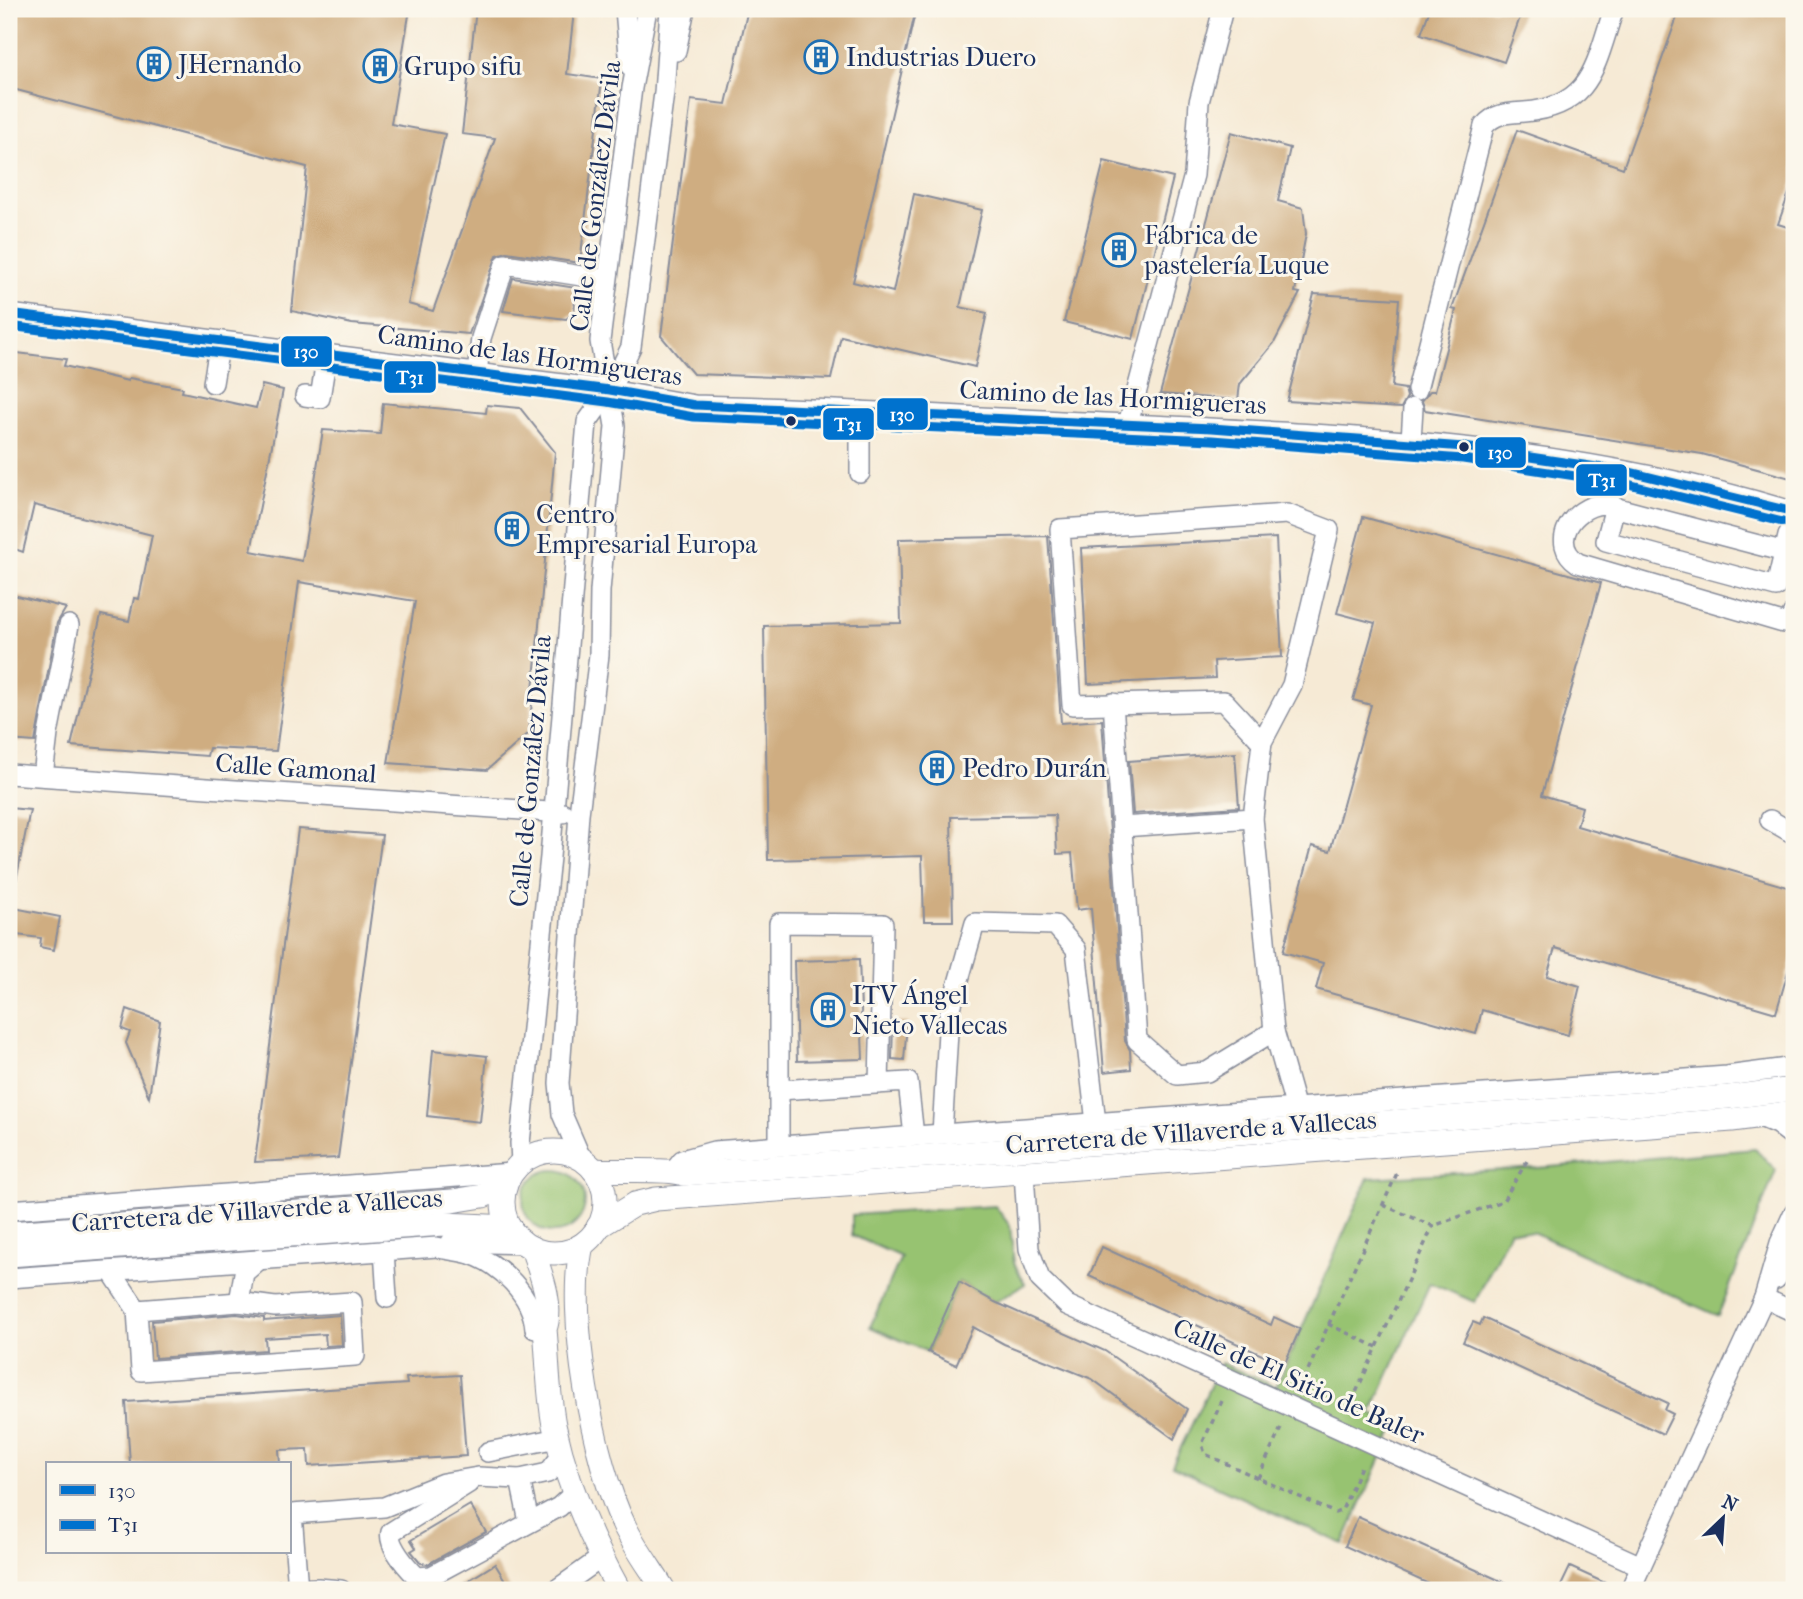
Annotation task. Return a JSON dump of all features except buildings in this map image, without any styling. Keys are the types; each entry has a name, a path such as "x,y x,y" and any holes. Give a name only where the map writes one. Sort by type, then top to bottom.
{"main road":[{"name":"Carretera de Villaverde a Vallecas","path":"588,1164 637,1173 674,1170 683,1174 1701,1099 1794,1089"},
{"name":"Carretera de Villaverde a Vallecas","path":"598,1227 635,1204 656,1199 1760,1117 1794,1112"},
{"path":"529,1246 549,1253 566,1252 582,1245 598,1227 605,1198 588,1164 566,1152 550,1150 512,1174 504,1215 510,1227 529,1246 546,1293 548,1319 545,1329 560,1447 572,1489 601,1558 619,1590"},
{"name":"Carretera de Villaverde a Vallecas","path":"9,1233 443,1202 484,1196 512,1174"},
{"name":"Carretera de Villaverde a Vallecas","path":"9,1255 444,1224 510,1227"},
{"path":"582,1245 578,1264 580,1326 594,1432 625,1526 664,1590"}],"street":[{"name":"Calle de González Dávila","path":"588,1164 562,1114 559,1092 579,814 599,655 600,591 615,426 600,341 632,88 632,9"},
{"name":"Calle de González Dávila","path":"512,1174 520,1143 587,422 610,390 631,347 664,93 670,9"},
{"name":"Calle de González Dávila","path":"664,93 685,9"},
{"path":"1128,425 1194,175 1199,102 1223,9"},
{"path":"1411,440 1415,399 1484,126 1491,118 1502,114 1556,107 1577,96 1589,82 1614,9"},
{"path":"477,374 481,338 505,264 607,280"},
{"name":"Camino de las Hormigueras","path":"9,314 610,390 695,405 1411,440 1556,458 1669,481 1794,512"},
{"path":"213,383 220,341"},
{"path":"305,396 320,398 327,354"},
{"path":"860,411 860,473"},
{"path":"1615,506 1606,541 1776,587 1789,538 1615,506 1589,505 1573,517 1564,541 1570,558 1592,567 1783,623 1789,621 1794,612"},
{"path":"1262,742 1224,701 1072,705 1060,530 1287,514 1329,530 1292,685 1262,742 1253,818 1274,1031 1296,1109"},
{"path":"43,776 48,734 69,625"},
{"path":"1113,703 1138,1040 1177,1074 1207,1072 1274,1031"},
{"name":"Calle Gamonal","path":"9,774 579,814"},
{"path":"1122,827 1253,818"},
{"path":"1770,820 1794,834"},
{"path":"779,1146 779,923 883,924 879,1084"},
{"path":"942,1134 949,1015 975,923 1055,925 1076,949 1096,1123"},
{"path":"674,1170 682,1160 704,1153 779,1146 1727,1076 1794,1067"},
{"path":"779,1090 908,1082 914,1136"},
{"path":"1760,1117 1777,1124 1794,1138"},
{"name":"Calle de El Sitio de Baler","path":"1024,1173 1029,1249 1040,1279 1067,1306 1641,1566"},
{"path":"9,1210 512,1174"},
{"path":"1764,1298 1780,1243 1794,1212"},
{"path":"437,1247 446,1242 468,1241 529,1246"},
{"path":"9,1278 437,1247 468,1253 497,1269 529,1305 535,1329"},
{"path":"384,1250 387,1298"},
{"path":"1630,1590 1764,1298 1794,1251"},
{"path":"239,1302 244,1273 260,1259"},
{"path":"111,1271 137,1310 141,1371 355,1356 352,1302 275,1307 239,1302 137,1310"},
{"path":"1764,1298 1794,1312"},
{"path":"341,1590 290,1590 292,1514 384,1507 443,1483 488,1478 520,1479 548,1473 560,1447 488,1452"},
{"path":"488,1478 395,1527 390,1542 417,1577 427,1578 565,1503 572,1489"},
{"path":"520,1479 529,1522"},
{"path":"556,1590 601,1558"}],"path":[{"path":"1383,1205 1433,1226 1503,1201 1527,1161"},
{"path":"1304,1379 1398,1171"},
{"path":"1352,1401 1433,1226"},
{"path":"1328,1324 1377,1347"},
{"path":"1222,1401 1202,1444 1205,1454 1335,1513 1342,1510 1362,1464"},
{"path":"1258,1478 1281,1427"}],"green space":[{"path":"1755,1149 1776,1170 1718,1316 1535,1233 1510,1230 1475,1302 1430,1283 1371,1413 1395,1426 1343,1544 1172,1466 1221,1363 1276,1387 1368,1178 1538,1168"},
{"path":"548,1170 560,1170 576,1179 583,1189 583,1213 576,1223 560,1232 548,1232 537,1227 528,1218 523,1207 523,1195 528,1184 537,1175"},
{"path":"995,1206 1010,1226 1014,1263 1025,1284 995,1302 959,1282 928,1352 870,1327 901,1257 852,1235 852,1215"}],"transit line":[{"name":"130","path":"9,314 610,390 695,405 1212,428 1464,447 1630,472 1794,512"},
{"name":"T31","path":"9,326 608,402 694,417 1212,440 1463,459 1628,484 1791,524"}],"place":[{"name":"Industrias Duero","path":"821,57"},
{"name":"JHernando","path":"154,64"},
{"name":"Grupo sifu","path":"380,66"},
{"name":"Fábrica de pastelería Luque","path":"1119,250"},
{"name":"Centro Empresarial Europa","path":"512,529"},
{"name":"Pedro Durán","path":"937,768"},
{"name":"ITV Ángel Nieto Vallecas","path":"828,1010"}]}
